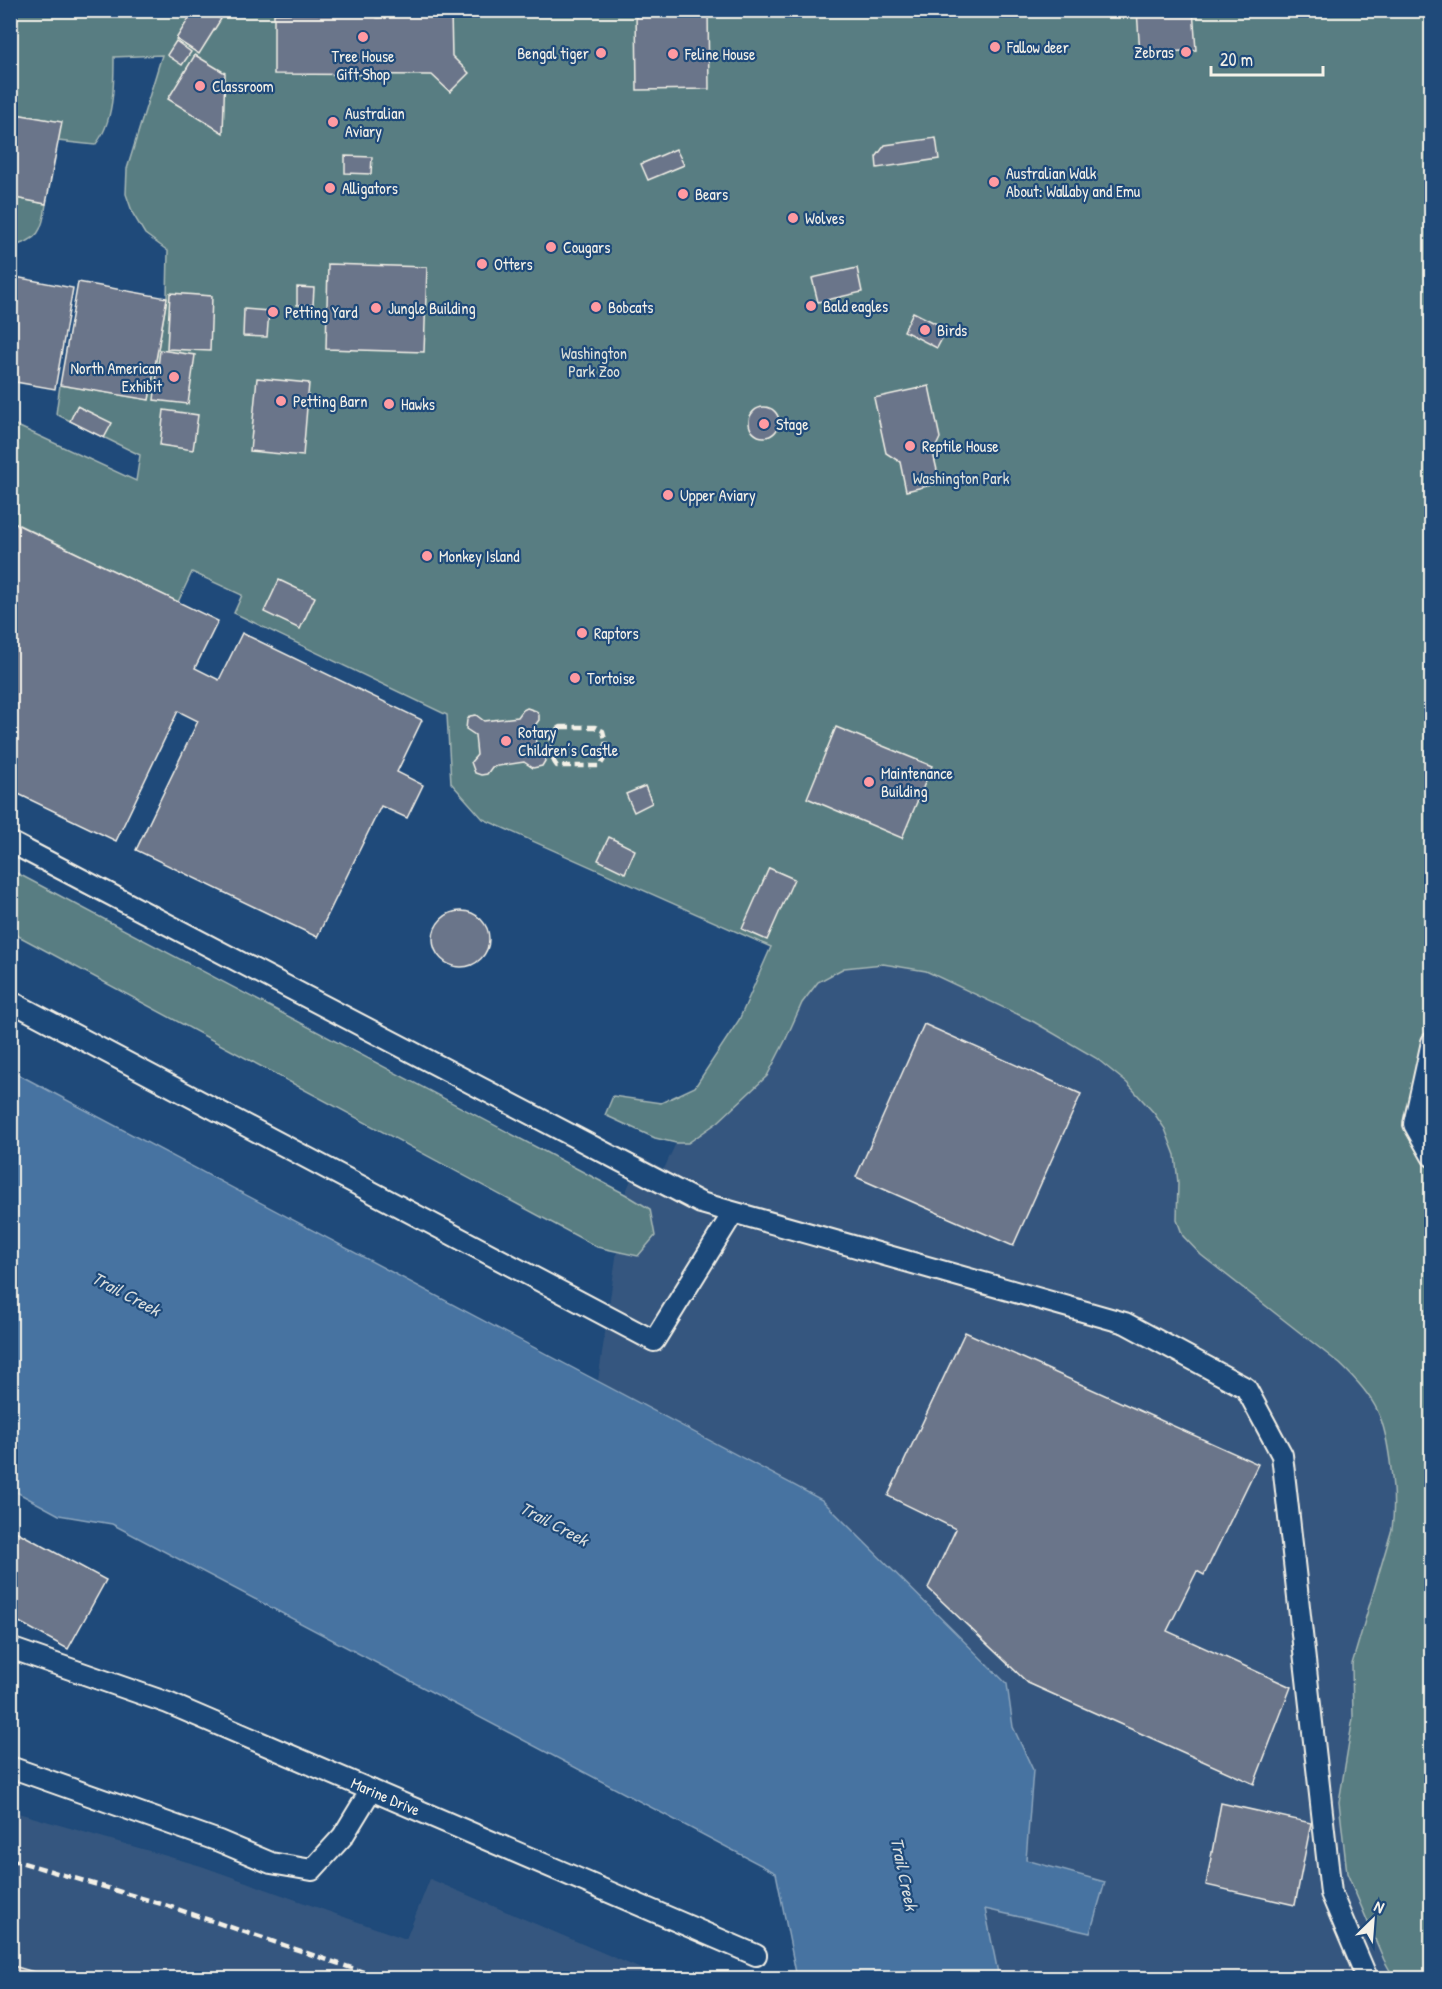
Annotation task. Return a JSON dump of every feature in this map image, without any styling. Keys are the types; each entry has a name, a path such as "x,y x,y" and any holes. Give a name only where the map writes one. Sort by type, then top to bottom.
{"lane":[{"path":"10,842 701,1203 1125,1323 1246,1388 1282,1455 1331,1893 1367,1978"},
{"path":"10,1001 654,1341 733,1213"},
{"path":"1431,1042 1414,1124 1431,1156"},
{"name":"Marine Drive","path":"10,1648 168,1703 756,1955"},
{"path":"10,1767 209,1837 271,1863 312,1870 343,1836 371,1790"}],"shaded area":[{"path":"883,964 926,971 1034,1022 1096,1058 1127,1083 1165,1129 1175,1155 1178,1183 1177,1220 1201,1255 1340,1364 1373,1400 1387,1436 1396,1507 1392,1529 1352,1664 1353,1718 1339,1802 1384,1960 1392,1975 1385,1978 999,1978 985,1909 1090,1933 1104,1882 1026,1860 1033,1771 1013,1727 1007,1684 822,1501 598,1381 617,1251 638,1256 650,1209 625,1194 641,1157 664,1169 676,1143 688,1143 718,1122 767,1076 802,1003 817,982 844,968"},
{"path":"11,1811 201,1866 406,1939 430,1879 662,1978 11,1978"}],"green space":[{"name":"Washington Park","path":"11,11 1431,11 1431,1978 1394,1978 1384,1960 1347,1873 1339,1802 1353,1718 1352,1664 1393,1521 1394,1499 1389,1451 1378,1411 1363,1388 1340,1364 1201,1255 1183,1236 1177,1220 1178,1183 1175,1155 1165,1129 1127,1083 1096,1058 1034,1022 926,971 883,964 844,968 818,982 802,1003 767,1076 718,1122 688,1143 655,1138 605,1115 613,1096 661,1103 695,1087 739,1020 771,947 483,819 451,783 447,715 234,613 242,595 192,572 178,602 11,521 11,423 136,481 140,455 56,414 60,385 149,400 167,298 168,251 145,234 133,214 126,194 127,169 162,55 114,57 112,103 106,126 95,145 58,141 61,122 11,113"},
{"path":"11,197 46,204 38,233 27,241 11,246"},
{"path":"11,870 625,1194 650,1209 655,1236 638,1256 597,1247 11,932"}],"water":[{"name":"Trail Creek","path":"10,1070 822,1500 1007,1684 1013,1727 1033,1770 1026,1860 1105,1882 1090,1933 985,1909 999,1978 797,1978 776,1873 112,1524 59,1515 11,1489"}],"building":[{"path":"194,10 207,10 221,19 199,54 176,39"},
{"name":"Feline House","path":"636,10 708,10 709,89 637,90"},
{"path":"1137,10 1193,10 1196,50 1140,54"},
{"name":"Tree House Gift Shop","path":"377,13 377,18 389,17 389,13 451,13 452,56 469,73 450,92 432,75 274,74 274,14"},
{"path":"176,41 191,52 182,65 167,55"},
{"name":"Classroom","path":"195,55 225,73 223,133 168,99"},
{"path":"10,113 62,122 46,204 10,197"},
{"path":"936,138 939,159 877,168 876,157 885,145"},
{"path":"676,149 684,165 648,180 641,164"},
{"path":"345,156 372,157 371,174 345,173"},
{"name":"Jungle Building","path":"328,264 427,267 424,352 326,349"},
{"path":"857,268 862,292 818,302 812,278"},
{"path":"10,276 73,288 55,389 10,381"},
{"path":"78,282 167,298 149,400 60,385"},
{"path":"297,287 314,288 313,305 297,305"},
{"path":"170,293 212,296 210,351 167,349"},
{"path":"244,309 269,311 267,337 243,336"},
{"name":"Birds","path":"913,312 947,329 937,348 904,331"},
{"name":"North American Exhibit","path":"160,350 195,355 188,404 154,400"},
{"name":"Petting Barn","path":"257,378 309,383 303,456 250,451"},
{"name":"Reptile House","path":"929,386 940,438 933,453 940,483 906,491 900,462 886,453 874,398"},
{"path":"77,406 112,423 104,438 70,421"},
{"name":"Stage","path":"764,407 775,411 779,422 775,433 764,437 753,433 749,422 753,411"},
{"path":"164,410 198,415 193,450 160,445"},
{"path":"10,521 218,621 195,668 219,680 242,633 422,720 397,772 423,785 407,818 381,806 317,937 136,850 198,721 178,711 116,841 10,790"},
{"path":"279,580 315,597 300,629 264,612"},
{"name":"Rotary Children’s Castle","path":"527,708 536,711 539,715 539,720 533,728 537,748 544,755 545,761 542,766 533,768 524,762 492,767 487,774 475,773 471,762 477,755 475,735 466,729 470,716 476,715 484,721 518,717"},
{"name":"Maintenance Building","path":"836,727 932,766 902,838 807,798"},
{"path":"645,786 652,803 634,812 626,794"},
{"path":"609,837 635,850 625,873 598,860"},
{"path":"769,868 794,879 767,940 742,929"},
{"path":"455,911 467,911 477,915 485,923 489,939 485,955 477,963 467,967 455,967 445,963 437,955 433,945 433,933 437,923 445,915"},
{"path":"924,1024 1081,1094 1013,1246 856,1177"},
{"path":"965,1332 1258,1464 1204,1575 1197,1571 1167,1631 1291,1687 1254,1784 1028,1683 928,1588 956,1529 888,1496"},
{"path":"10,1528 106,1580 68,1649 10,1617"},
{"path":"1221,1803 1311,1823 1295,1905 1206,1885"},
{"path":"10,1965 54,1978 10,1978"}],"railway":[{"path":"561,727 595,727 603,731 605,754 599,766 557,766 552,754 551,740 553,732 561,727"},
{"path":"10,1859 165,1905 381,1978"}],"place":[{"name":"Tree House Gift Shop","path":"363,37"},
{"name":"Fallow deer","path":"995,47"},
{"name":"Zebras","path":"1186,52"},
{"name":"Bengal tiger","path":"601,53"},
{"name":"Feline House","path":"673,54"},
{"name":"Classroom","path":"200,86"},
{"name":"Australian Aviary","path":"333,122"},
{"name":"Australian Walk About: Wallaby and Emu","path":"994,182"},
{"name":"Alligators","path":"330,188"},
{"name":"Bears","path":"683,194"},
{"name":"Wolves","path":"793,218"},
{"name":"Cougars","path":"551,247"},
{"name":"Otters","path":"482,264"},
{"name":"Bald eagles","path":"811,306"},
{"name":"Bobcats","path":"596,307"},
{"name":"Jungle Building","path":"376,308"},
{"name":"Petting Yard","path":"273,312"},
{"name":"Birds","path":"925,330"},
{"name":"North American Exhibit","path":"174,377"},
{"name":"Petting Barn","path":"281,401"},
{"name":"Hawks","path":"389,404"},
{"name":"Stage","path":"764,424"},
{"name":"Reptile House","path":"910,446"},
{"name":"Upper Aviary","path":"668,495"},
{"name":"Monkey Island","path":"427,556"},
{"name":"Raptors","path":"582,633"},
{"name":"Tortoise","path":"575,678"},
{"name":"Rotary Children’s Castle","path":"506,741"},
{"name":"Maintenance Building","path":"869,782"}],"park label":[{"name":"Washington Park Zoo","path":"594,362"}]}
